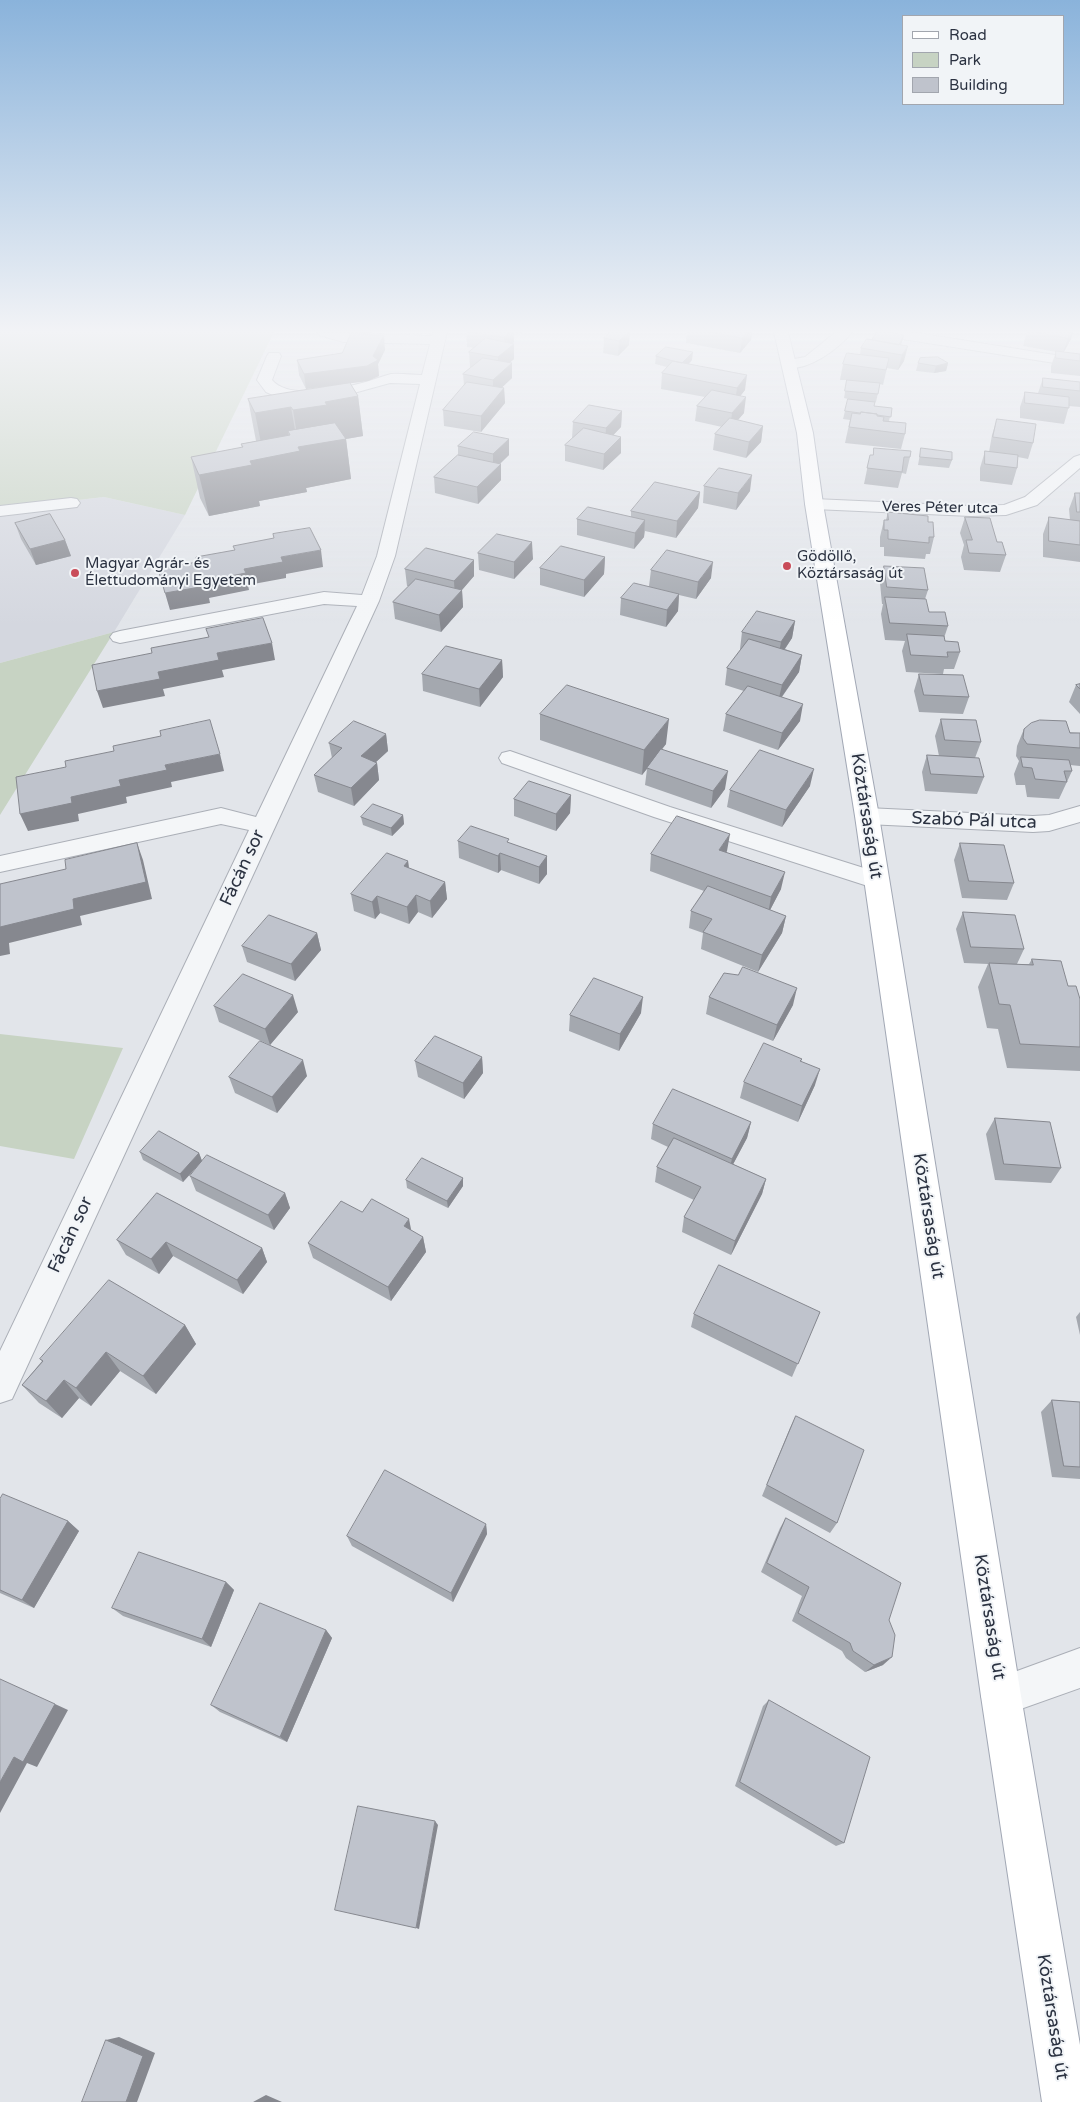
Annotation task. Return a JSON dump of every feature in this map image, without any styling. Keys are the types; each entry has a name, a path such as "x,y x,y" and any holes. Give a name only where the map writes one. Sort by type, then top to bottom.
{"main road":[{"name":"Köztársaság út","path":"804,430 814,504 867,816 1001,1696 1066,2102"}],"street":[{"name":"Fácán sor","path":"0,1387 369,601 386,556 417,430"},
{"name":"Veres Péter utca","path":"814,504 971,511 1006,510 1031,501 1080,460"},
{"path":"0,511 71,503"},
{"path":"120,637 324,598 369,601"},
{"path":"510,758 680,818 877,881"},
{"name":"Szabó Pál utca","path":"867,816 1033,824 1049,823 1080,814"},
{"path":"0,864 220,816 263,826"},
{"path":"1001,1696 1080,1668"}],"shaded area":[{"name":"Magyar Agrár- és Élettudományi Egyetem","path":"104,497 185,515 114,632 0,663 0,509"}],"green space":[{"path":"0,430 226,430 185,515 104,497 0,509"},
{"path":"114,632 0,815 0,663"},
{"path":"0,1034 123,1048 74,1159 0,1146"}],"building":[{"path":"340,430 346,439 298,447 300,451 250,461 252,465 199,475 191,457 243,447 241,444 290,435 288,431"},
{"path":"582,430 593,430 621,437 604,454 565,445"},
{"path":"719,430 759,430 749,442 715,434"},
{"path":"874,430 905,430 905,434"},
{"path":"995,430 1035,430 1033,443 993,437"},
{"path":"474,432 509,439 493,454 458,446"},
{"path":"874,448 911,451 910,457 904,457 902,472 867,468"},
{"path":"921,448 952,452 952,460 920,457"},
{"path":"985,451 1018,455 1017,468 985,464"},
{"path":"458,455 501,464 477,487 434,477"},
{"path":"719,468 752,475 738,493 704,486"},
{"path":"655,482 700,492 677,521 631,511"},
{"path":"1075,493 1080,493 1080,512 1077,512"},
{"path":"588,507 645,520 635,533 577,519"},
{"path":"888,512 928,516 928,522 933,522 934,537 929,537 929,543 888,539 888,530 884,530 884,520 888,520"},
{"path":"50,514 65,540 30,549 15,523"},
{"path":"965,517 990,518 997,542 1002,542 1006,555 969,553 966,540 972,540"},
{"path":"1049,517 1080,521 1080,545 1049,541"},
{"path":"310,528 321,550 281,557 283,562 244,569 246,573 204,581 206,586 165,593 158,569 197,562 196,557 235,550 233,546 274,538 273,534"},
{"path":"497,534 532,542 514,562 478,553"},
{"path":"561,546 605,557 584,580 540,568"},
{"path":"426,548 474,560 454,581 405,569"},
{"path":"667,550 713,562 698,582 651,570"},
{"path":"884,566 924,568 928,590 887,587"},
{"path":"416,579 462,590 439,615 393,602"},
{"path":"634,583 679,594 667,610 621,598"},
{"path":"885,597 926,599 929,612 945,612 948,626 890,623"},
{"path":"757,611 795,621 781,642 742,632"},
{"path":"263,618 272,643 217,653 219,660 158,672 160,679 97,691 92,665 152,653 151,648 209,637 206,629"},
{"path":"907,634 944,636 945,641 958,642 960,652 947,652 948,657 911,655"},
{"path":"749,639 802,655 782,685 727,668"},
{"path":"446,646 502,660 479,689 422,674"},
{"path":"919,674 963,675 969,697 924,695"},
{"path":"567,685 669,719 644,750 540,714"},
{"path":"748,686 803,704 782,733 726,714"},
{"path":"941,719 976,720 981,742 945,740"},
{"path":"210,720 220,754 165,765 167,770 119,780 121,786 71,797 72,803 20,814 16,777 66,767 65,761 114,751 113,746 161,736 160,731"},
{"path":"1040,720 1066,721 1070,733 1080,733 1080,748 1027,744 1023,738 1024,729 1031,723"},
{"path":"354,721 386,734 361,756 377,763 351,788 314,775 342,748 329,743"},
{"path":"661,749 728,771 713,791 647,768"},
{"path":"760,750 814,769 786,810 730,790"},
{"path":"927,755 979,758 984,777 931,774"},
{"path":"1021,757 1069,760 1072,771 1064,771 1067,782 1035,779 1032,768 1023,767"},
{"path":"529,781 571,795 556,814 514,799"},
{"path":"373,804 403,815 391,828 361,817"},
{"path":"677,816 730,834 719,850 785,872 771,897 651,854"},
{"path":"471,826 509,839 507,842 547,856 539,867 500,853 498,856 458,841"},
{"path":"137,843 146,882 73,899 74,909 0,927 0,884 66,869 65,860"},
{"path":"960,843 1004,845 1014,883 969,881"},
{"path":"387,853 408,861 404,866 445,882 430,901 416,895 407,907 377,896 372,902 351,894"},
{"path":"708,886 786,916 762,955 703,932 712,919 691,911"},
{"path":"963,912 1015,915 1024,949 971,947"},
{"path":"269,915 317,933 291,964 242,946"},
{"path":"1032,959 1061,961 1068,986 1076,986 1080,999 1080,1047 1020,1044 1010,1005 999,1004 989,963 1033,965"},
{"path":"743,967 797,988 777,1025 709,997 724,973 738,975"},
{"path":"243,974 293,995 265,1029 214,1006"},
{"path":"594,978 643,997 620,1034 570,1015"},
{"path":"435,1036 482,1057 463,1083 415,1061"},
{"path":"260,1041 303,1060 272,1097 229,1077"},
{"path":"764,1043 820,1069 802,1106 744,1082"},
{"path":"673,1089 751,1122 732,1159 653,1124"},
{"path":"995,1118 1050,1122 1061,1168 1004,1164"},
{"path":"159,1131 199,1153 180,1174 140,1152"},
{"path":"674,1138 766,1179 735,1241 684,1217 701,1187 657,1167"},
{"path":"207,1155 285,1193 268,1215 190,1176"},
{"path":"422,1158 463,1178 447,1201 406,1180"},
{"path":"157,1193 262,1248 237,1280 166,1242 151,1259 117,1240"},
{"path":"372,1199 409,1219 404,1226 423,1237 388,1287 308,1243 341,1201 362,1212"},
{"path":"719,1265 820,1312 798,1364 694,1314"},
{"path":"109,1280 185,1325 143,1376 106,1352 76,1388 64,1380 46,1401 22,1385 43,1361 40,1359"},
{"path":"1052,1400 1080,1402 1080,1467 1064,1466"},
{"path":"796,1416 864,1450 837,1523 767,1485"},
{"path":"385,1470 486,1524 451,1593 347,1536"},
{"path":"3,1494 68,1521 22,1600 0,1590 0,1499"},
{"path":"786,1518 901,1583 889,1620 895,1635 892,1657 874,1665 853,1651 850,1643 798,1613 809,1587 767,1563"},
{"path":"139,1552 226,1582 202,1639 112,1608"},
{"path":"260,1603 326,1630 280,1737 211,1705"},
{"path":"0,1679 55,1704 23,1762 14,1757 0,1782"},
{"path":"769,1700 870,1757 844,1843 740,1782"},
{"path":"358,1806 435,1821 416,1928 335,1910"},
{"path":"106,2040 143,2056 126,2102 82,2102"}],"place":[{"name":"Gödöllő, Köztársaság út","path":"787,566"},
{"name":"Magyar Agrár- és Élettudományi Egyetem","path":"75,573"}]}
